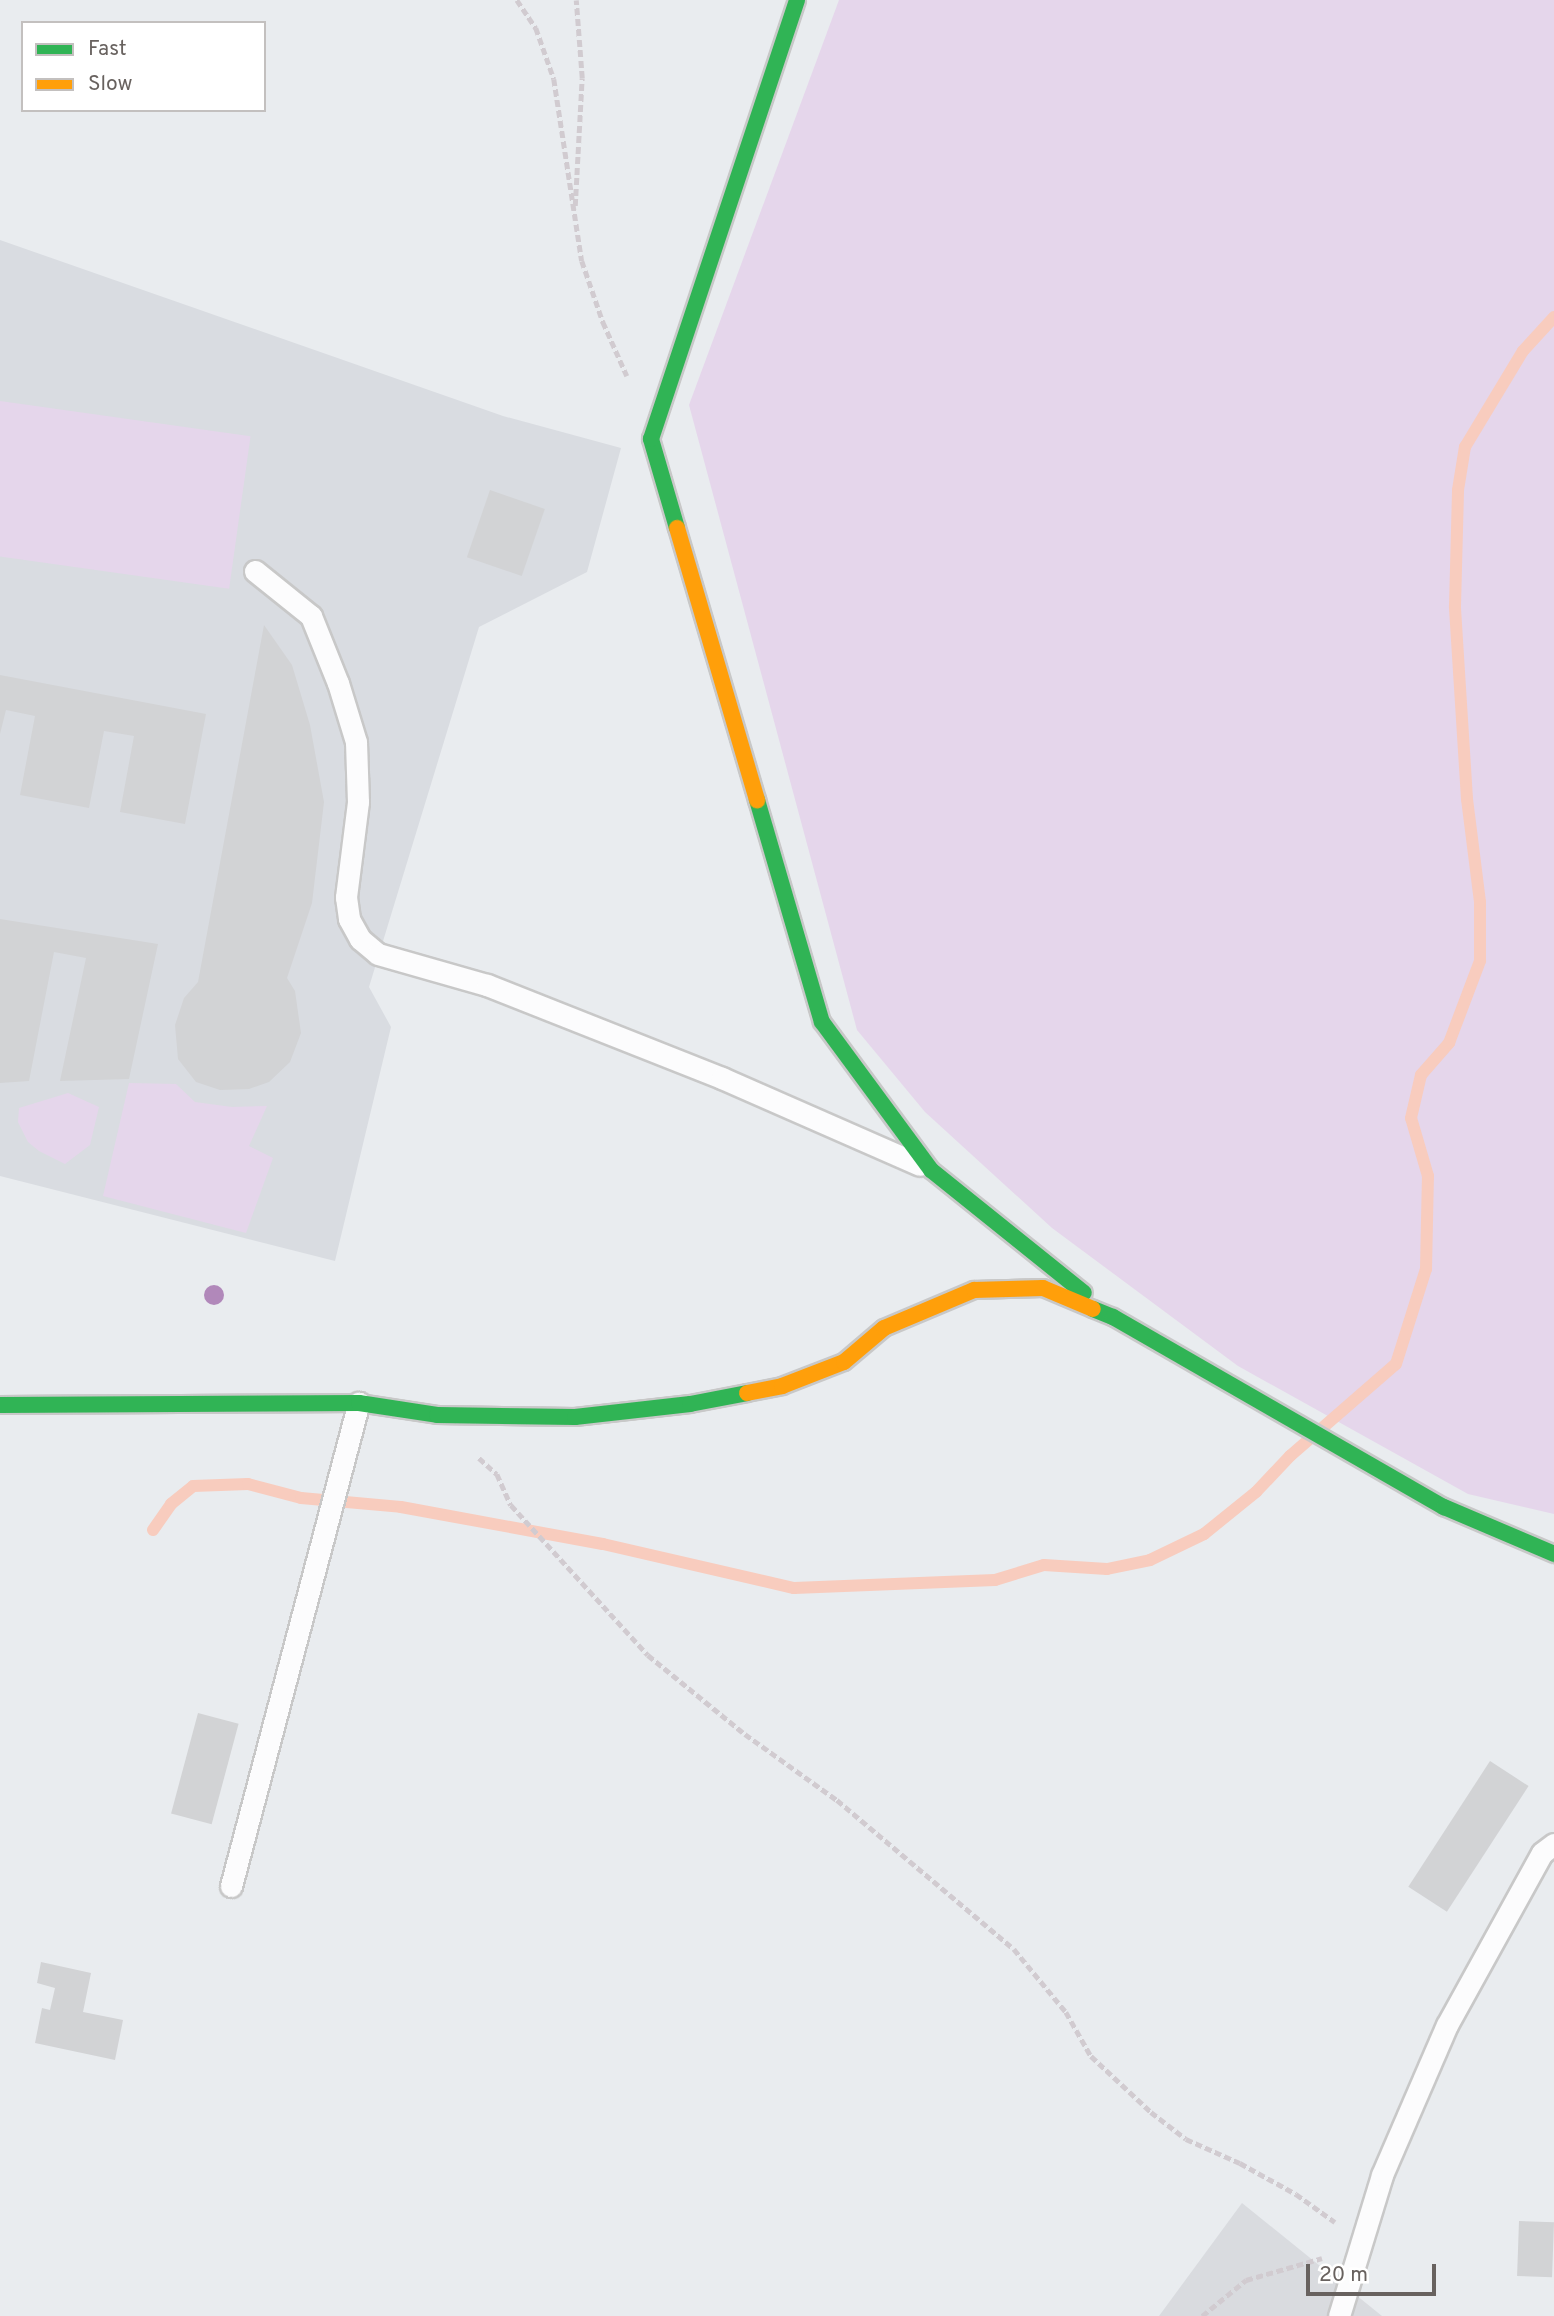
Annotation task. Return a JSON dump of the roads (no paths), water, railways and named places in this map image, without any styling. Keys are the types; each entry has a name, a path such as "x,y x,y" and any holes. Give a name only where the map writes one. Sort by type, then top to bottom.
{"street":[{"path":"797,0 651,439 822,1022 931,1170 1112,1317"},
{"path":"0,1405 359,1403 437,1415 575,1417 690,1404 782,1386 844,1362 884,1328 974,1290 1043,1288 1112,1317 1444,1507 1554,1554"}],"lane":[{"path":"255,571 311,616 338,683 356,742 358,803 346,897 349,919 360,939 378,954 487,985 722,1078 931,1170"},
{"path":"230,1886 359,1403"},
{"path":"1339,2316 1382,2175 1447,2025 1542,1853 1554,1844"}],"waterway":[{"path":"153,1530 171,1504 193,1486 248,1484 301,1498 401,1507 603,1544 794,1588 995,1580 1044,1565 1107,1569 1150,1560 1204,1534 1256,1492 1290,1456 1396,1364 1426,1269 1428,1176 1411,1118 1421,1075 1449,1043 1480,961 1480,902 1467,799 1455,606 1458,490 1465,447 1523,351 1554,317"}]}
